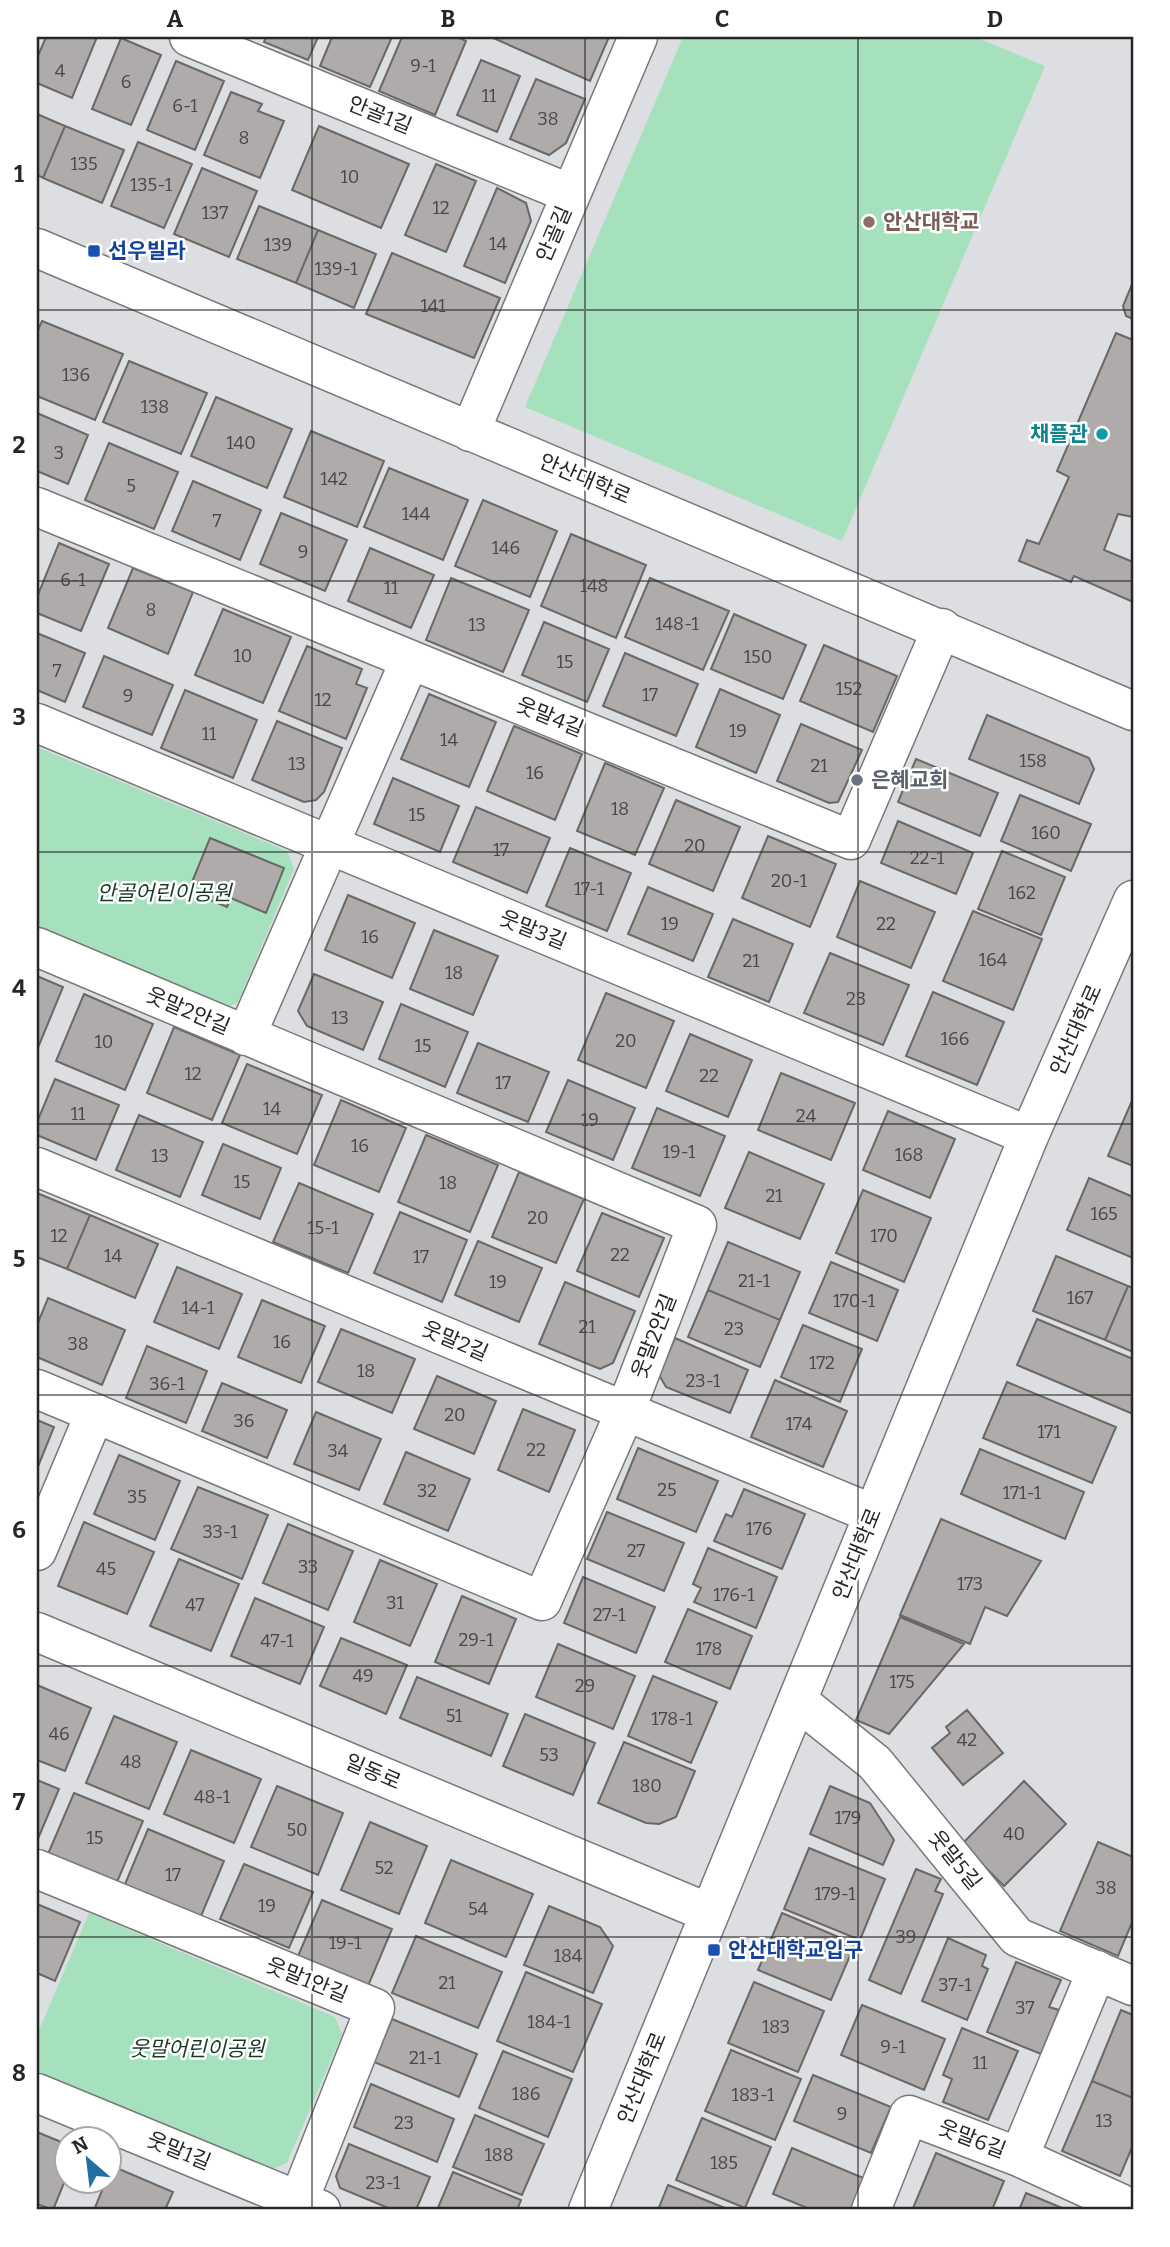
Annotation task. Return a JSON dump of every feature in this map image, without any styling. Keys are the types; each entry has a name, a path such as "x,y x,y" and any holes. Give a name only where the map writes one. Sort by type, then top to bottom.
{"street":[{"name":"안골1길","path":"189,37 571,194"},
{"name":"안골길","path":"470,432 638,37"},
{"name":"안산대학로","path":"41,261 470,432 943,628 1133,710"},
{"name":"웃말4길","path":"37,507 851,840 943,628"},
{"path":"246,1035 410,660"},
{"name":"웃말3길","path":"37,723 1029,1136"},
{"name":"안산대학로","path":"588,2210 1029,1136 1133,900"},
{"name":"웃말2안길","path":"37,947 697,1225 625,1412 542,1601 37,1389"},
{"name":"웃말2길","path":"37,1167 873,1514"},
{"path":"37,1551 95,1413"},
{"name":"일동로","path":"37,1632 709,1913"},
{"name":"웃말5길","path":"798,1701 875,1763 1017,1937 1133,1986"},
{"name":"웃말1안길","path":"37,1869 375,2008 305,2207"},
{"path":"1019,2157 1097,1970"},
{"name":"웃말1길","path":"37,2093 305,2207"},
{"name":"웃말6길","path":"871,2210 909,2115 1019,2157 1120,2203 1117,2210"}],"green space":[{"path":"683,37 975,37 1045,66 842,541 525,407"},
{"name":"안골어린이공원","path":"37,747 287,851 294,869 238,1002 221,1010 37,933"},
{"name":"웃말어린이공원","path":"89,1913 335,2017 342,2034 287,2163 270,2170 37,2071 37,2035"}],"building":[{"path":"46,37 97,37 72,98 37,83 37,58"},
{"path":"266,37 318,37 308,60 264,42"},
{"path":"332,37 392,37 370,87 320,66"},
{"path":"402,37 457,37 466,41 435,115 379,91"},
{"path":"491,37 609,37 590,81"},
{"path":"121,38 161,55 131,125 92,109"},
{"path":"481,60 520,76 497,132 457,115"},
{"path":"176,61 224,81 195,150 147,130"},
{"path":"536,79 585,99 566,143 549,155 510,139"},
{"path":"231,92 262,104 258,111 284,121 260,178 204,155"},
{"path":"37,114 65,126 43,178 37,175"},
{"path":"65,126 124,150 102,203 43,178"},
{"path":"319,126 409,164 381,228 292,190"},
{"path":"138,142 192,164 164,228 111,206"},
{"path":"436,164 476,181 446,252 405,235"},
{"path":"202,168 257,191 229,257 174,234"},
{"path":"497,188 526,203 531,221 505,283 464,266"},
{"path":"259,206 318,230 296,283 237,259"},
{"path":"318,230 376,254 354,308 296,283"},
{"path":"392,253 500,298 474,358 366,314"},
{"path":"1133,282 1133,319 1126,316 1123,306"},
{"path":"42,321 123,354 95,420 37,396 37,332"},
{"name":"채플관","path":"1116,333 1133,340 1133,517 1118,514 1104,550 1133,562 1133,602 1074,576 1071,582 1019,561 1027,540 1039,544 1069,477 1057,471"},
{"path":"129,361 207,393 181,454 103,422"},
{"path":"216,397 292,429 267,488 191,456"},
{"path":"37,413 88,435 68,484 37,471"},
{"path":"311,431 384,461 357,527 284,497"},
{"path":"109,443 178,472 154,529 85,500"},
{"path":"389,468 468,500 443,560 364,527"},
{"path":"193,481 261,510 240,560 172,531"},
{"path":"483,500 557,531 530,597 455,566"},
{"path":"281,513 347,540 325,591 260,564"},
{"path":"571,534 646,565 616,638 541,606"},
{"path":"59,543 109,564 81,631 37,613 37,597"},
{"path":"370,548 434,575 411,628 348,601"},
{"path":"133,568 193,592 168,654 108,628"},
{"path":"451,578 529,610 503,672 426,640"},
{"path":"650,578 729,611 703,670 625,637"},
{"path":"223,609 291,637 263,703 195,675"},
{"path":"734,614 806,645 783,699 711,669"},
{"path":"544,622 609,649 587,702 522,675"},
{"path":"37,633 85,653 65,702 37,690"},
{"path":"824,645 897,676 873,732 800,701"},
{"path":"307,646 362,669 356,684 367,688 346,739 279,711"},
{"path":"625,653 698,684 676,736 603,706"},
{"path":"104,656 173,685 152,735 83,707"},
{"path":"720,689 780,715 756,773 696,747"},
{"path":"185,690 257,720 233,778 161,748"},
{"path":"429,694 496,722 469,787 401,759"},
{"path":"987,715 1089,758 1094,769 1079,804 969,759"},
{"path":"277,721 342,748 324,792 316,800 304,802 252,780"},
{"path":"801,724 862,750 838,802 829,803 777,781"},
{"path":"514,726 582,754 555,820 487,791"},
{"path":"916,759 998,793 980,836 898,802"},
{"path":"605,763 664,788 635,855 577,831"},
{"path":"393,778 459,806 440,852 374,824"},
{"path":"1020,795 1091,824 1071,871 1001,841"},
{"path":"676,800 740,827 713,891 649,864"},
{"path":"476,807 550,838 527,893 453,862"},
{"path":"898,821 973,853 956,894 881,863"},
{"path":"768,836 836,864 810,927 742,898"},
{"path":"210,838 284,868 266,913 231,898 227,907 205,898 208,889 192,882"},
{"path":"570,848 631,873 607,931 546,906"},
{"path":"1002,851 1065,877 1041,935 978,909"},
{"path":"860,881 935,912 911,968 837,937"},
{"path":"648,887 713,914 693,961 628,934"},
{"path":"348,895 415,923 392,978 325,950"},
{"path":"973,911 1042,939 1013,1010 943,981"},
{"path":"733,919 793,944 769,1002 708,977"},
{"path":"434,930 498,956 473,1015 410,989"},
{"path":"830,953 909,985 883,1045 804,1013"},
{"path":"314,974 383,1002 363,1050 307,1026 298,1011"},
{"path":"37,976 63,987 37,1050"},
{"path":"933,992 1004,1022 977,1085 906,1056"},
{"path":"606,993 674,1021 646,1088 578,1060"},
{"path":"84,994 153,1024 125,1090 56,1061"},
{"path":"401,1004 468,1032 445,1087 379,1059"},
{"path":"174,1027 240,1055 212,1120 147,1093"},
{"path":"690,1034 752,1060 728,1117 666,1091"},
{"path":"478,1043 549,1072 528,1122 457,1093"},
{"path":"247,1064 322,1095 297,1154 222,1123"},
{"path":"781,1073 855,1103 831,1160 758,1130"},
{"path":"55,1079 119,1105 96,1160 37,1135 37,1122"},
{"path":"568,1080 635,1108 613,1160 546,1132"},
{"path":"341,1100 406,1128 379,1192 314,1165"},
{"path":"1131,1103 1133,1105 1133,1166 1108,1156"},
{"path":"657,1108 725,1136 700,1196 632,1168"},
{"path":"888,1111 955,1139 930,1198 863,1170"},
{"path":"139,1115 203,1142 180,1197 116,1170"},
{"path":"426,1135 498,1165 470,1232 398,1202"},
{"path":"223,1144 281,1168 260,1219 202,1195"},
{"path":"749,1152 824,1184 800,1239 725,1208"},
{"path":"519,1172 584,1199 556,1263 492,1237"},
{"path":"1089,1178 1133,1197 1133,1258 1067,1230"},
{"path":"299,1183 373,1214 348,1273 273,1242"},
{"path":"863,1190 931,1218 904,1282 836,1253"},
{"path":"37,1193 90,1215 67,1269 37,1257"},
{"path":"400,1212 467,1240 442,1302 374,1273"},
{"path":"602,1213 664,1238 639,1297 577,1271"},
{"path":"90,1215 158,1244 135,1298 67,1269"},
{"path":"478,1241 542,1268 519,1322 455,1295"},
{"path":"728,1242 800,1272 780,1320 708,1290"},
{"path":"1056,1256 1128,1286 1105,1340 1033,1311"},
{"path":"831,1262 898,1290 877,1341 809,1313"},
{"path":"177,1267 242,1294 219,1349 154,1322"},
{"path":"565,1282 635,1311 613,1363 600,1369 539,1344"},
{"path":"1128,1286 1133,1288 1133,1352 1105,1340"},
{"path":"708,1290 780,1320 760,1367 688,1337"},
{"path":"48,1298 125,1330 102,1385 37,1357 37,1325"},
{"path":"262,1300 325,1326 301,1383 238,1357"},
{"path":"1037,1319 1133,1359 1133,1414 1017,1365"},
{"path":"803,1325 862,1349 840,1402 781,1377"},
{"path":"341,1329 415,1359 392,1413 318,1382"},
{"path":"675,1338 748,1370 730,1413 666,1387 659,1375"},
{"path":"147,1346 207,1371 186,1423 126,1398"},
{"path":"437,1376 496,1401 474,1454 414,1429"},
{"path":"775,1380 847,1411 823,1467 751,1437"},
{"path":"1007,1382 1116,1427 1092,1483 983,1438"},
{"path":"222,1383 287,1410 267,1458 202,1431"},
{"path":"523,1409 575,1430 549,1492 498,1470"},
{"path":"316,1412 381,1439 359,1490 294,1464"},
{"path":"37,1420 54,1427 37,1469"},
{"path":"638,1448 718,1481 696,1532 617,1499"},
{"path":"980,1449 1084,1492 1065,1539 961,1494"},
{"path":"406,1452 470,1479 448,1531 384,1504"},
{"path":"119,1455 180,1481 155,1540 94,1514"},
{"path":"198,1487 268,1515 242,1579 171,1549"},
{"path":"744,1489 805,1514 782,1569 714,1541 726,1514 732,1517"},
{"path":"607,1512 684,1543 664,1591 587,1559"},
{"path":"941,1519 1041,1561 1007,1616 985,1607 970,1644 900,1615"},
{"path":"84,1522 154,1552 127,1614 58,1586"},
{"path":"288,1524 353,1551 328,1610 263,1583"},
{"path":"708,1548 777,1577 756,1628 694,1602 701,1588 693,1584"},
{"path":"179,1559 239,1584 211,1651 150,1626"},
{"path":"380,1560 437,1584 410,1646 354,1622"},
{"path":"583,1577 655,1607 636,1653 564,1623"},
{"path":"462,1596 516,1619 489,1684 435,1662"},
{"path":"255,1598 324,1627 300,1684 231,1656"},
{"path":"688,1609 752,1636 730,1689 665,1662"},
{"path":"900,1617 964,1644 889,1734 856,1720"},
{"path":"341,1638 407,1665 386,1714 320,1686"},
{"path":"558,1644 635,1676 613,1729 536,1697"},
{"path":"653,1676 717,1702 691,1763 628,1736"},
{"path":"417,1677 508,1714 491,1756 400,1718"},
{"path":"37,1685 91,1708 65,1771 37,1760"},
{"path":"967,1710 1003,1753 963,1785 932,1748 950,1733 946,1727"},
{"path":"525,1714 595,1743 573,1795 503,1766"},
{"path":"114,1716 177,1742 149,1809 86,1783"},
{"path":"624,1742 695,1771 676,1817 659,1824 646,1823 598,1803"},
{"path":"191,1750 261,1779 234,1843 164,1814"},
{"path":"37,1780 59,1789 37,1841"},
{"path":"1024,1781 1066,1824 1004,1886 962,1844"},
{"path":"277,1786 343,1813 318,1875 251,1847"},
{"path":"830,1786 870,1803 894,1840 883,1865 810,1834"},
{"path":"74,1793 143,1821 117,1882 48,1854"},
{"path":"370,1822 427,1846 399,1914 341,1890"},
{"path":"148,1829 224,1861 199,1921 123,1889"},
{"path":"1098,1842 1133,1857 1133,1920 1118,1956 1060,1931"},
{"path":"809,1848 885,1879 860,1940 784,1909"},
{"path":"451,1860 533,1894 506,1957 425,1923"},
{"path":"244,1864 313,1892 289,1948 220,1919"},
{"path":"916,1869 941,1879 935,1891 943,1894 901,1994 869,1980"},
{"path":"322,1900 392,1929 368,1986 298,1956"},
{"path":"37,1904 80,1922 55,1981 37,1973"},
{"path":"549,1906 600,1927 613,1946 593,1993 524,1965"},
{"path":"782,1913 855,1944 831,2000 758,1970"},
{"path":"416,1936 502,1972 478,2028 392,1993"},
{"path":"948,1938 986,1955 982,1966 988,1969 967,2020 922,2001"},
{"path":"1016,1962 1061,1980 1049,2007 1059,2010 1041,2054 987,2032"},
{"path":"526,1972 602,2004 573,2072 497,2041"},
{"path":"754,1982 824,2011 798,2072 728,2043"},
{"path":"862,2005 945,2039 924,2090 841,2055"},
{"path":"1121,2010 1133,2015 1133,2098 1092,2081"},
{"path":"392,2019 477,2054 459,2097 374,2062"},
{"path":"962,2028 1018,2051 988,2120 943,2102 952,2079 943,2075"},
{"path":"731,2050 801,2079 775,2140 705,2111"},
{"path":"503,2051 572,2079 548,2137 479,2108"},
{"path":"813,2075 891,2107 871,2153 794,2121"},
{"path":"1092,2081 1133,2098 1133,2145 1120,2176 1062,2151"},
{"path":"371,2084 454,2119 437,2162 354,2127"},
{"path":"475,2115 544,2144 522,2195 453,2167"},
{"path":"702,2118 771,2147 745,2208 676,2180"},
{"path":"37,2132 52,2138 52,2194 60,2194 53,2210 37,2204"},
{"path":"349,2144 430,2177 416,2210 393,2210 340,2188 336,2176"},
{"path":"792,2148 868,2180 855,2210 812,2210 773,2194"},
{"path":"936,2153 1004,2181 992,2210 913,2208"},
{"path":"122,2170 173,2192 165,2210 94,2210 101,2194 122,2194"},
{"path":"453,2172 521,2200 517,2210 437,2210"},
{"path":"668,2185 730,2210 658,2210"},
{"path":"1026,2193 1067,2210 1019,2210"}],"place":[{"name":"안산대학교","path":"869,222"},
{"name":"선우빌라","path":"94,251"},
{"name":"채플관","path":"1102,434"},
{"name":"은혜교회","path":"857,780"},
{"name":"안산대학교입구","path":"714,1950"}]}
